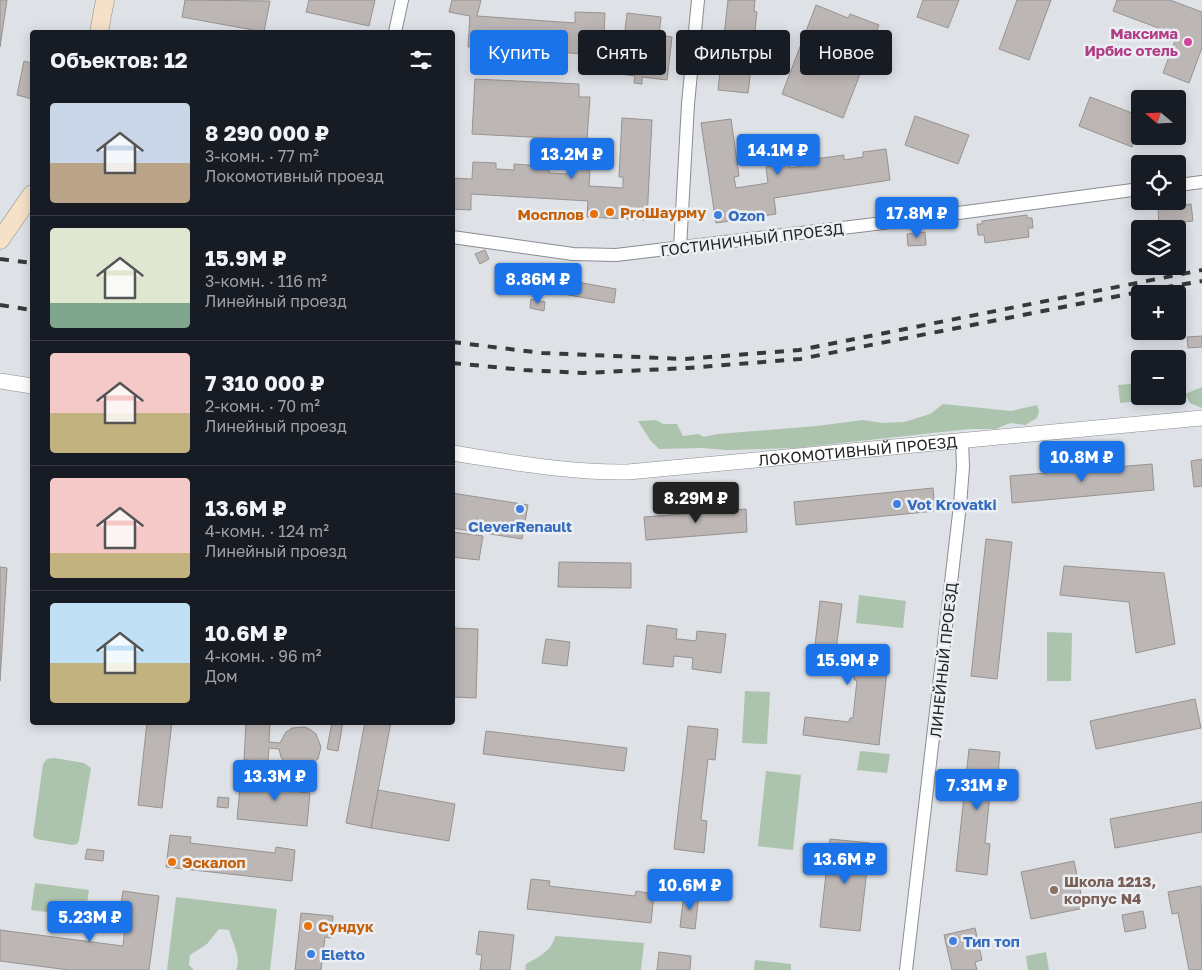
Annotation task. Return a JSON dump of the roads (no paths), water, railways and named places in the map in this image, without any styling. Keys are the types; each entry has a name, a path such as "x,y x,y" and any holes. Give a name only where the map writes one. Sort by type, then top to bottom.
{"main road":[{"path":"99,30 105,0"},
{"path":"0,240 30,197"}],"street":[{"path":"396,30 402,0"},
{"path":"680,248 688,104 698,0"},
{"path":"1186,184 1202,182"},
{"name":"ГОСТИНИЧНЫЙ ПРОЕЗД","path":"455,237 554,252 598,256 633,254 1131,190"},
{"path":"0,381 30,386"},
{"name":"ЛОКОМОТИВНЫЙ ПРОЕЗД","path":"455,452 566,470 620,472 1202,418"},
{"name":"ЛИНЕЙНЫЙ ПРОЕЗД","path":"906,970 960,505 963,467 962,440"}],"railway":[{"path":"0,259 30,263"},
{"path":"455,342 542,353 685,359 799,350 1202,270"},
{"path":"455,363 583,373 688,368 800,359 1202,281"},
{"path":"0,305 30,310"}],"place":[{"name":"Максима Ирбис отель","path":"1188,42"},
{"name":"ProШаурму","path":"610,212"},
{"name":"Мосплов","path":"594,214"},
{"name":"Ozon","path":"718,215"},
{"name":"Vot Krovatki","path":"897,504"},
{"name":"CleverRenault","path":"520,509"},
{"name":"Эскалоп","path":"172,862"},
{"name":"Школа 1213, корпус N4","path":"1054,890"},
{"name":"Сундук","path":"308,926"},
{"name":"Тип топ","path":"953,941"},
{"name":"Eletto","path":"311,954"}]}
